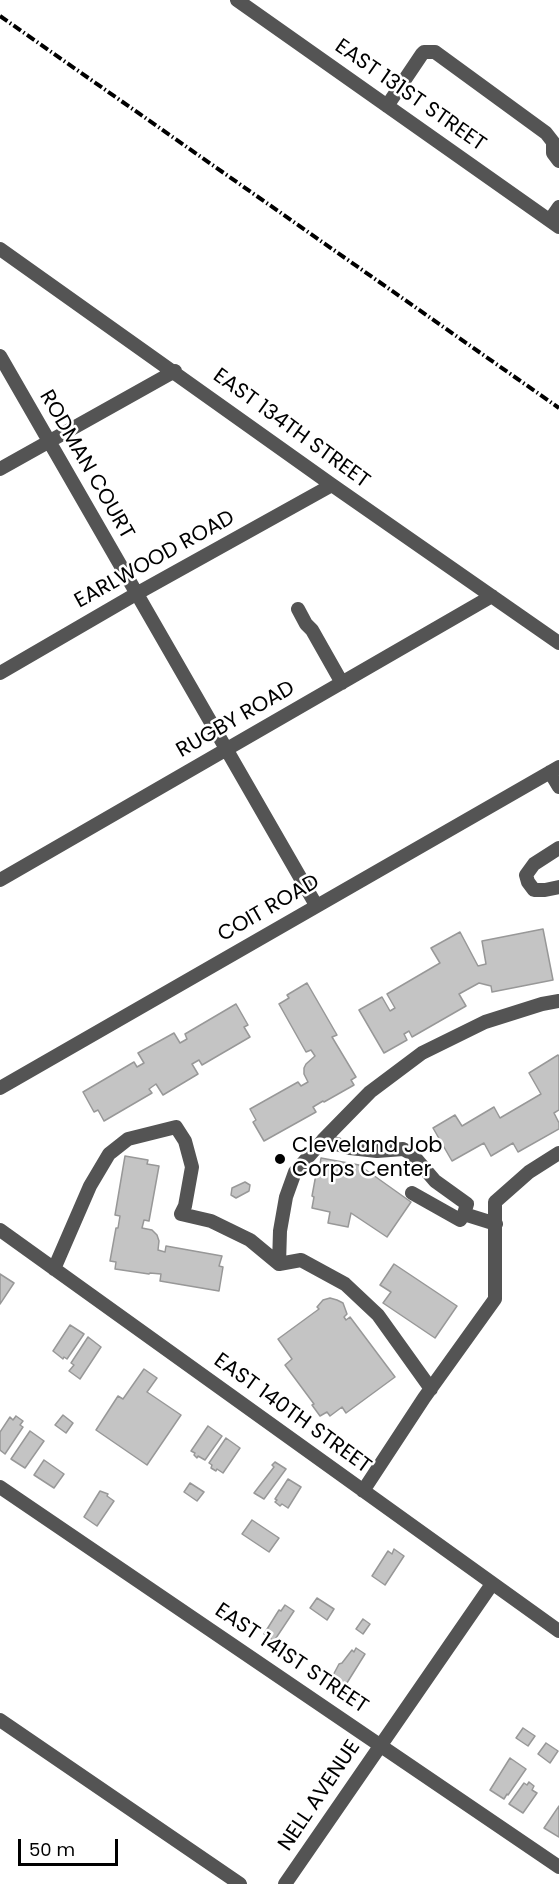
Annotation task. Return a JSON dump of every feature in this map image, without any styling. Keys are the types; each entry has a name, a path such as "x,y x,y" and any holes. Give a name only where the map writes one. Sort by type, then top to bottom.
{"street":[{"name":"EAST 131ST STREET","path":"246,3 554,224"},
{"path":"387,106 422,54 435,52 546,133 554,142 553,153 559,161"},
{"path":"554,224 559,207"},
{"name":"EAST 134TH STREET","path":"4,256 175,371 332,485 559,643"},
{"name":"RODMAN COURT","path":"0,356 316,905"},
{"path":"0,469 48,440 175,371"},
{"name":"EARLWOOD ROAD","path":"0,673 332,485"},
{"name":"RUGBY ROAD","path":"0,880 492,596"},
{"path":"298,609 342,683"},
{"path":"554,770 559,787"},
{"name":"COIT ROAD","path":"0,1088 554,770"},
{"path":"559,848 534,864 526,875 534,890 559,887"},
{"path":"279,1264 280,1231 286,1197 295,1172 370,1092 423,1053 485,1022 559,1001"},
{"path":"54,1269 90,1186 109,1154 128,1139 176,1127 185,1141 192,1167 185,1206 181,1214 211,1221 250,1240 279,1264 301,1260 345,1284 378,1315 431,1389"},
{"path":"323,1140 350,1148 377,1151 403,1149 412,1154 435,1181 467,1204 460,1220 412,1193"},
{"path":"363,1491 495,1299 495,1202 529,1172 559,1153"},
{"path":"464,1214 496,1224"},
{"name":"EAST 140TH STREET","path":"0,1230 559,1631"},
{"name":"EAST 141ST STREET","path":"0,1486 559,1867"},
{"name":"NELL AVENUE","path":"285,1884 492,1584"},
{"path":"0,1720 240,1884"}],"building":[{"path":"543,929 553,980 492,992 491,986 479,983 459,994 466,1006 412,1037 409,1031 404,1034 407,1040 384,1053 359,1010 382,997 390,1011 395,1008 387,994 440,963 431,948 460,932 478,966 486,964 482,941"},
{"path":"307,983 337,1035 332,1037 356,1077 351,1080 354,1085 313,1107 316,1112 264,1141 253,1122 256,1120 250,1109 298,1082 301,1086 308,1082 304,1068 315,1056 311,1050 306,1052 279,1004 289,998 287,995"},
{"path":"236,1004 248,1025 244,1027 250,1037 202,1065 199,1060 192,1064 198,1074 163,1095 156,1084 149,1089 152,1093 104,1121 98,1110 94,1112 83,1092 134,1062 137,1067 144,1063 138,1053 174,1033 180,1043 187,1039 185,1034"},
{"path":"558,1055 559,1110 554,1113 559,1129 518,1152 513,1143 491,1156 484,1143 452,1161 433,1128 455,1115 462,1126 494,1107 500,1118 541,1094 529,1073"},
{"path":"125,1156 148,1160 147,1164 159,1166 149,1221 144,1220 142,1228 152,1230 157,1235 158,1250 165,1252 166,1246 222,1256 219,1266 223,1267 219,1291 160,1281 161,1274 115,1269 116,1262 110,1261 120,1216 115,1215"},
{"path":"321,1158 359,1165 411,1202 387,1237 351,1213 348,1227 328,1223 330,1212 312,1208 314,1197 312,1196"},
{"path":"245,1182 250,1185 249,1191 236,1198 231,1195 232,1188"},
{"path":"394,1264 457,1306 435,1338 383,1303 391,1292 380,1285"},
{"path":"0,1274 14,1283 0,1304"},
{"path":"330,1298 343,1303 347,1314 344,1317 346,1320 350,1317 395,1377 346,1413 342,1407 330,1416 327,1412 320,1416 312,1405 314,1404 285,1365 292,1359 278,1339 319,1309 317,1307 323,1300"},
{"path":"70,1325 84,1334 67,1359 64,1357 63,1359 53,1351"},
{"path":"88,1337 101,1347 80,1379 69,1371 74,1365 71,1363"},
{"path":"144,1369 157,1378 147,1392 181,1415 147,1465 96,1430 118,1396 123,1399"},
{"path":"63,1415 73,1423 66,1433 55,1425"},
{"path":"16,1416 23,1421 20,1425 23,1427 5,1454 0,1450 0,1432 10,1417 13,1420"},
{"path":"208,1426 222,1436 205,1460 198,1456 197,1458 191,1451"},
{"path":"30,1431 44,1441 25,1468 11,1459"},
{"path":"226,1438 240,1448 223,1473 211,1468 212,1465 209,1463"},
{"path":"44,1460 64,1474 54,1488 34,1475"},
{"path":"275,1462 286,1469 264,1499 254,1493 274,1467 272,1465"},
{"path":"288,1479 301,1487 288,1508 282,1504 280,1506 275,1499"},
{"path":"190,1483 204,1492 197,1501 184,1492"},
{"path":"100,1491 108,1494 107,1496 114,1501 97,1526 84,1517"},
{"path":"252,1520 279,1538 269,1552 242,1534"},
{"path":"394,1549 404,1556 385,1585 372,1576 388,1551 392,1554"},
{"path":"317,1598 334,1609 327,1620 310,1608"},
{"path":"285,1605 294,1611 274,1641 264,1634 279,1610 281,1611"},
{"path":"363,1619 370,1624 363,1634 356,1629"},
{"path":"356,1648 365,1654 342,1688 330,1681 339,1664"},
{"path":"523,1728 535,1736 528,1746 516,1738"},
{"path":"546,1743 558,1751 550,1763 538,1754"},
{"path":"510,1758 526,1769 504,1799 490,1790"},
{"path":"529,1782 534,1786 532,1790 537,1793 523,1813 509,1804 524,1783 527,1785"},
{"path":"559,1806 559,1837 544,1828"}],"railway":[{"path":"0,16 559,408"}],"place":[{"name":"Cleveland Job Corps Center","path":"280,1159"}]}
